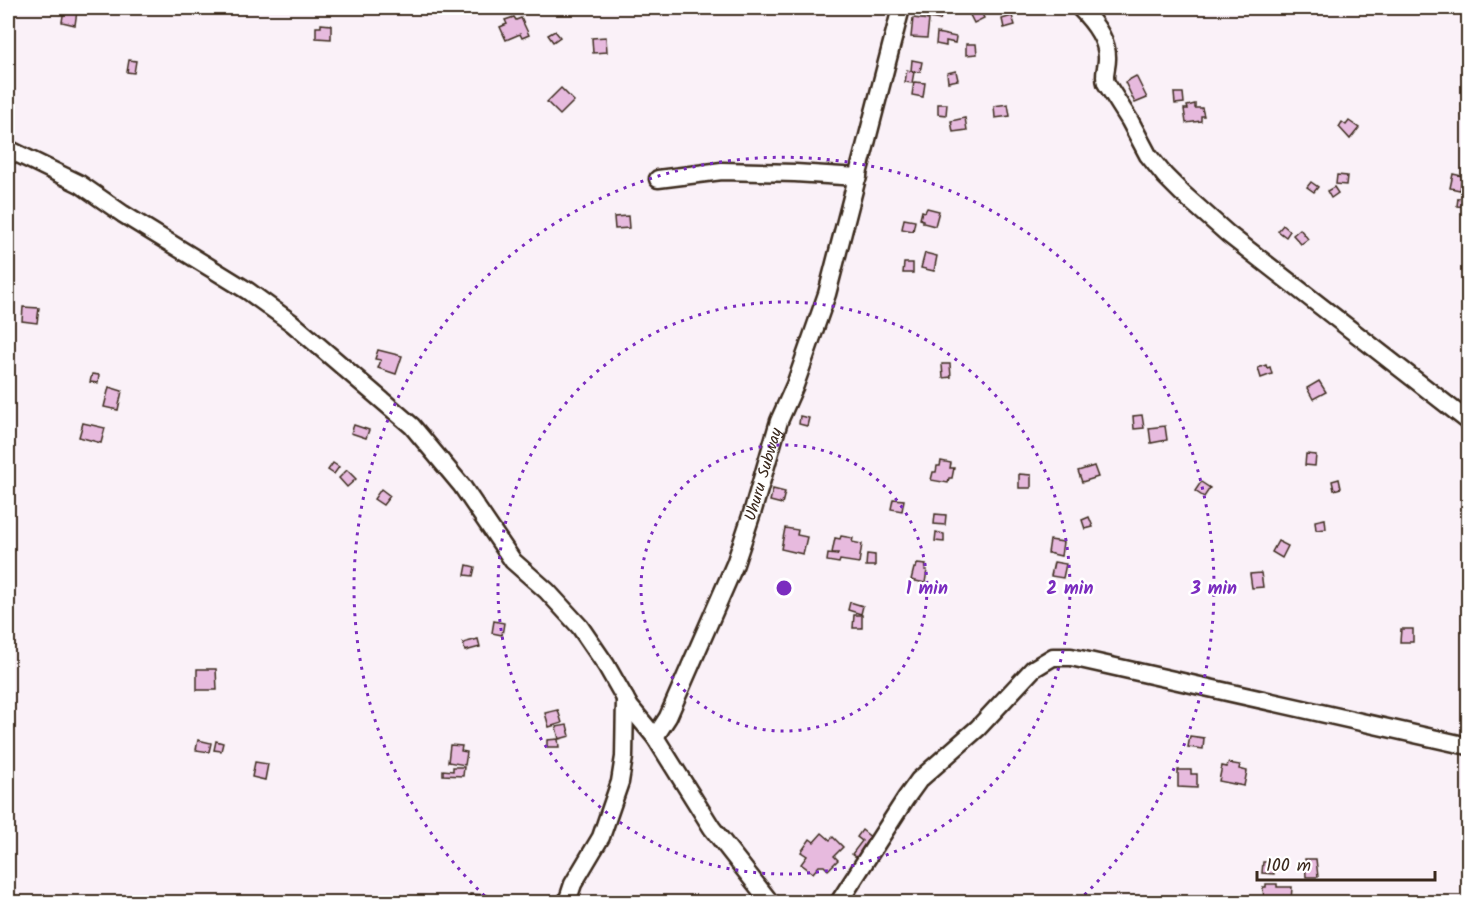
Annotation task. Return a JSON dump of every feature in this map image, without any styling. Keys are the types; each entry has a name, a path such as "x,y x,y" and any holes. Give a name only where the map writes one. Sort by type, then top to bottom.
{"street":[{"name":"Uhuru Subway","path":"655,737 668,717 735,564 779,421 795,385 827,294 901,8"},
{"path":"1080,8 1096,26 1106,48 1107,64 1104,77 1106,83 1148,155 1165,176 1228,234 1468,421"},
{"path":"8,149 80,184 123,214 241,287 292,323 421,435 445,463 513,561 568,612 606,665 625,698 655,737 712,828 770,903"},
{"path":"658,178 722,171 858,177"},
{"path":"839,903 919,780 978,728 1027,674 1039,664 1053,657 1071,657 1468,746"},
{"path":"567,903 573,884 601,837 620,782 624,757 625,698"}],"building":[{"path":"923,8 943,10 940,20 923,17"},
{"path":"979,8 984,18 974,23 969,13"},
{"path":"1277,8 1299,8 1288,14"},
{"path":"64,9 77,11 75,25 62,22"},
{"path":"1012,16 1015,25 1004,28 1002,19"},
{"path":"514,17 516,20 521,18 529,35 522,38 520,34 506,40 500,27 507,24 505,20"},
{"path":"913,18 929,20 927,38 911,37"},
{"path":"321,24 331,25 331,39 316,38 316,27 321,27"},
{"path":"555,31 560,37 553,42 548,35"},
{"path":"937,33 956,37 955,43 946,41 946,46 936,44"},
{"path":"606,37 607,52 593,53 592,38"},
{"path":"966,44 976,44 977,54 966,55"},
{"path":"129,60 136,61 134,73 127,72"},
{"path":"912,60 922,62 920,72 911,71"},
{"path":"907,70 914,72 912,83 905,82"},
{"path":"956,71 958,80 948,82 947,73"},
{"path":"1136,76 1147,98 1135,103 1125,82"},
{"path":"914,82 925,83 923,97 912,95"},
{"path":"561,88 574,101 560,115 547,102"},
{"path":"1174,93 1183,93 1184,103 1175,104"},
{"path":"938,104 947,104 946,115 938,114"},
{"path":"1008,104 1010,116 995,118 994,106"},
{"path":"1195,104 1195,108 1202,108 1204,116 1201,116 1201,121 1186,123 1184,109"},
{"path":"965,118 967,130 953,132 951,121"},
{"path":"1349,121 1359,128 1350,139 1339,127 1342,122 1346,125"},
{"path":"1453,174 1462,176 1460,190 1450,188"},
{"path":"1337,175 1347,176 1346,185 1336,184"},
{"path":"1311,182 1318,187 1314,192 1307,187"},
{"path":"1334,187 1338,193 1331,198 1327,191"},
{"path":"1458,198 1467,198 1467,207 1457,206"},
{"path":"927,208 939,211 935,226 923,223 920,219 922,211 925,212"},
{"path":"628,216 629,228 615,229 614,217"},
{"path":"904,219 915,221 913,231 902,229"},
{"path":"1283,225 1290,231 1286,237 1278,231"},
{"path":"1300,229 1308,239 1301,244 1293,235"},
{"path":"925,253 937,256 934,271 921,268"},
{"path":"904,263 913,263 913,273 903,273"},
{"path":"23,307 39,308 37,323 22,321"},
{"path":"378,350 402,356 396,374 378,368 381,360 375,359"},
{"path":"942,364 950,364 951,377 943,378"},
{"path":"1266,365 1267,368 1270,367 1272,374 1261,378 1258,368"},
{"path":"92,374 99,375 98,383 90,382"},
{"path":"1319,381 1326,392 1313,399 1307,388"},
{"path":"109,387 122,391 118,410 104,407"},
{"path":"1142,415 1144,428 1134,429 1133,416"},
{"path":"800,416 809,418 807,426 799,424"},
{"path":"83,423 105,428 101,443 79,437"},
{"path":"354,425 369,430 366,438 351,433"},
{"path":"1165,426 1167,440 1151,443 1149,428"},
{"path":"1306,454 1316,455 1315,466 1305,465"},
{"path":"941,461 951,463 950,468 954,468 952,478 949,478 948,483 931,480 933,472 936,472"},
{"path":"333,463 339,467 334,474 328,470"},
{"path":"1094,466 1098,477 1082,482 1078,471"},
{"path":"347,470 356,479 347,487 339,478"},
{"path":"1019,474 1031,475 1031,488 1019,488"},
{"path":"1339,479 1341,488 1334,490 1332,481"},
{"path":"1201,482 1210,488 1204,497 1195,491"},
{"path":"381,489 390,496 383,505 374,499"},
{"path":"773,489 785,492 782,504 770,501"},
{"path":"893,499 904,500 902,511 891,509"},
{"path":"935,514 946,515 945,525 934,524"},
{"path":"1089,517 1093,527 1085,529 1082,520"},
{"path":"1325,519 1326,529 1316,530 1315,521"},
{"path":"785,528 798,530 797,535 807,537 803,554 781,549"},
{"path":"936,532 944,534 944,542 935,541"},
{"path":"841,536 853,538 852,542 862,544 859,563 840,560 839,563 827,561 828,554 837,555 838,553 832,553 835,538 840,539"},
{"path":"1050,540 1063,542 1061,556 1048,553"},
{"path":"1278,541 1288,546 1282,558 1272,552"},
{"path":"867,554 875,555 875,566 866,566"},
{"path":"1054,562 1066,564 1063,578 1051,576"},
{"path":"917,564 926,565 925,583 911,580"},
{"path":"467,565 475,567 473,576 465,575"},
{"path":"1261,573 1263,587 1252,588 1250,574"},
{"path":"850,602 863,606 861,614 848,610"},
{"path":"854,615 862,615 862,628 853,628"},
{"path":"494,621 504,623 502,635 492,633"},
{"path":"1401,629 1413,629 1413,642 1400,642"},
{"path":"478,639 480,647 465,651 463,643"},
{"path":"197,669 216,669 217,690 197,690"},
{"path":"558,710 562,723 549,727 545,713"},
{"path":"567,725 570,736 559,739 556,727"},
{"path":"1190,736 1204,738 1203,749 1188,747"},
{"path":"558,739 559,747 547,747 547,740"},
{"path":"198,740 211,743 209,752 196,750"},
{"path":"216,741 223,743 221,751 214,750"},
{"path":"450,745 462,746 461,751 467,752 465,765 448,762"},
{"path":"255,762 268,764 265,780 252,777"},
{"path":"1228,763 1240,765 1239,769 1247,771 1244,786 1219,781 1222,766 1227,767"},
{"path":"453,767 464,767 463,776 443,775 443,770 453,771"},
{"path":"1178,770 1191,770 1191,774 1197,774 1197,788 1178,787"},
{"path":"862,830 873,839 859,859 852,854 862,841 857,837"},
{"path":"822,833 830,840 833,837 843,847 834,856 838,860 828,870 824,866 819,866 813,873 801,864 807,856 801,852 810,839 814,842"},
{"path":"1305,859 1316,859 1318,877 1306,877"},
{"path":"1263,862 1274,862 1274,874 1262,873"},
{"path":"1266,884 1292,887 1291,901 1264,901 1263,887 1266,887"},
{"path":"470,894 486,895 486,902 470,902"},
{"path":"1243,897 1262,900 1261,902 1242,902"}]}
